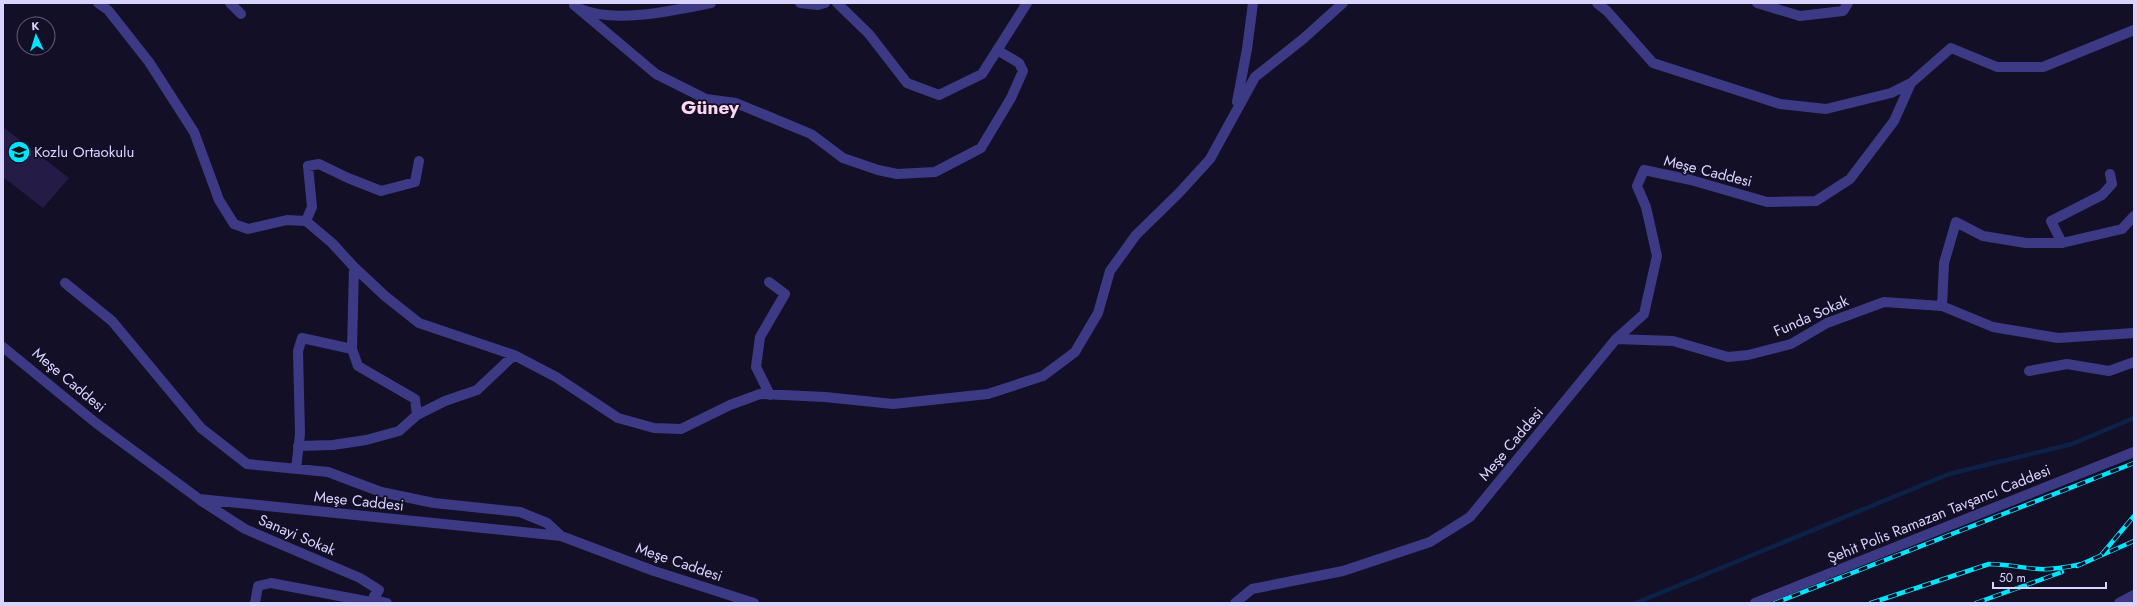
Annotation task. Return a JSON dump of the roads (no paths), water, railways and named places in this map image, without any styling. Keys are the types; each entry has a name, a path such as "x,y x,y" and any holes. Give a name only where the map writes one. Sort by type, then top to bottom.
{"street":[{"path":"98,3 108,10 149,62 194,132 219,200 234,224 248,229 288,220 306,221 332,243 354,267 385,296 419,323 514,355 556,377 618,418 654,428 681,429 730,405 760,394 900,403 988,394 1043,376 1075,352 1098,313 1110,271 1136,235 1210,159 1254,77 1303,39 1343,3"},
{"path":"230,3 241,14"},
{"path":"571,4 593,14 655,14 711,3"},
{"path":"800,3 818,5 825,3"},
{"path":"838,3 869,34 907,83 939,94 982,74 1027,3"},
{"path":"1236,112 1247,49 1252,3"},
{"path":"1597,3 1607,11 1653,63 1780,104 1826,110 1891,93 1911,83"},
{"path":"1757,3 1800,16 1843,11 1848,3"},
{"path":"571,4 656,74 706,99 736,103 811,134 843,158 878,170 897,174 935,172 981,148 1011,98 1023,71 1019,63 997,50"},
{"name":"Meşe Caddesi","path":"1235,603 1252,589 1343,571 1430,542 1470,517 1616,339 1644,314 1656,256 1646,207 1637,186 1644,170 1692,180 1767,202 1816,200 1850,179 1894,121 1911,83 1951,48 1997,67 2043,67 2134,30"},
{"path":"306,221 312,207 308,166 319,164 348,178 382,190 415,182 418,161"},
{"path":"2062,243 2051,221 2102,195 2112,184 2110,174"},
{"path":"1942,306 1944,263 1956,222 1983,236 2026,243 2062,243 2122,229 2134,216"},
{"path":"354,267 352,349 358,366 415,399 417,415"},
{"path":"769,282 785,294 760,337 756,368 770,395"},
{"path":"65,283 112,321 201,428 247,464 328,472 381,492 434,502 520,512 547,523 561,536"},
{"name":"Funda Sokak","path":"1616,339 1673,341 1728,357 1748,355 1791,344 1827,323 1884,302 1942,306 1993,327 2058,338 2134,333"},
{"path":"296,469 298,446 298,351 302,338 352,349"},
{"name":"Meşe Caddesi","path":"3,347 102,428 198,499 561,536 654,571 754,603"},
{"path":"298,446 333,445 366,440 399,431 417,415 445,401 477,390 514,355"},
{"path":"2029,371 2067,364 2109,371 2134,362"},
{"name":"Şehit Polis Ramazan Tavşancı Caddesi","path":"1755,603 2134,452"},
{"name":"Sanayi Sokak","path":"198,499 245,529 360,578 379,590 374,596"},
{"path":"255,603 258,586 271,583 371,602 374,596 387,603"},
{"path":"2119,603 2134,595"}],"waterway":[{"path":"1636,603 1949,474 2072,444 2134,418"}],"railway":[{"path":"1775,603 2134,463"},
{"path":"2102,554 2134,516"},
{"path":"2077,566 2134,541"},
{"path":"1871,603 1989,564 2045,569 2082,564"},
{"path":"1976,603 2062,572"}],"place":[{"name":"Kozlu Ortaokulu","path":"19,152"}],"district":[{"name":"Güney","path":"710,107"}]}
